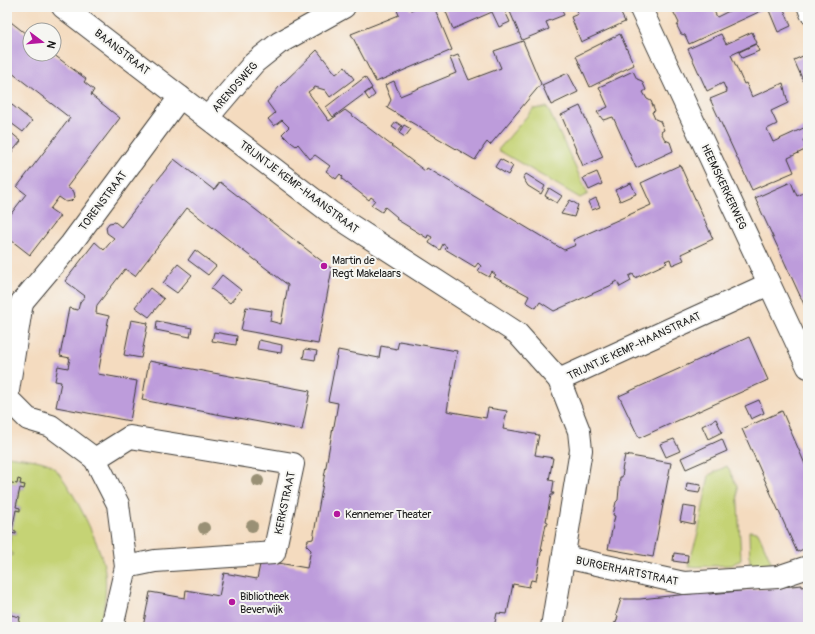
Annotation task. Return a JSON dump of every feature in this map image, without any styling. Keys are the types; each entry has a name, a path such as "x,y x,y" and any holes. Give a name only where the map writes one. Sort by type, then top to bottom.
{"street":[{"name":"BAANSTRAAT","path":"63,7 180,97"},
{"name":"ARENDSWEG","path":"208,118 254,64 279,43 344,7"},
{"name":"HEEMSKERKERWEG","path":"640,7 808,367"},
{"name":"TRIJNTJE KEMP-HAANSTRAAT","path":"180,97 330,212 517,333 559,380 769,284"},
{"name":"TORENSTRAAT","path":"15,301 71,244 180,97"},
{"path":"15,301 7,397 28,419 51,426 95,460 118,504 126,567 112,627"},
{"path":"552,627 565,557 581,450 579,431 559,380"},
{"name":"KERKSTRAAT","path":"95,460 130,437 293,464 274,553 155,561 126,567"},
{"name":"BURGERHARTSTRAAT","path":"565,557 684,583 778,577 808,567"}],"lane":[{"path":"805,7 808,15"}],"green space":[{"path":"547,107 588,194 580,198 498,150 533,109"},
{"path":"7,456 45,462 49,464 57,470 74,497 92,531 105,572 104,607 100,627 18,627 20,617 7,614 7,556 12,556 12,553 8,552 11,533 16,534 16,531 12,530 16,510 20,511 20,508 16,507 20,488 24,489 20,484 21,480 18,480 17,484 7,482"},
{"path":"727,466 737,486 741,559 732,565 688,567 698,533 709,475"},
{"path":"749,531 758,532 772,564 750,567"}],"building":[{"path":"410,7 411,10 417,7 434,7 452,50 376,82 351,34 399,15 396,8"},
{"path":"444,7 503,7 510,22 499,27 492,12 453,29"},
{"path":"508,7 560,7 564,15 546,22 549,29 522,40"},
{"path":"574,7 618,7 625,22 581,42 571,17 578,14"},
{"path":"671,7 712,7 717,17 737,7 759,7 761,11 689,44 685,35 681,34 677,26 679,23"},
{"path":"783,7 791,26 778,32 768,8"},
{"path":"7,19 22,31 22,62 62,61 86,79 84,82 94,90 91,95 120,118 67,187 74,192 75,197 71,201 66,202 59,197 50,209 60,216 30,255 7,237 7,219 26,194 17,187 70,118 7,69"},
{"path":"752,32 757,43 731,55 744,84 746,83 752,97 783,83 788,103 771,111 777,124 767,129 773,142 808,126 808,138 803,140 807,149 788,158 794,172 752,190 710,99 727,92 723,83 707,91 688,49 721,34 726,44"},
{"path":"620,34 634,65 590,87 576,56"},
{"path":"523,41 541,84 490,145 487,142 475,160 387,108 391,100 385,85 394,81 400,96 456,73 450,58 458,55 469,80 501,68 494,51"},
{"path":"756,44 759,51 742,58 739,52"},
{"path":"317,50 336,74 345,67 354,79 330,97 325,90 315,87 308,92 329,121 345,110 425,171 427,168 564,250 576,245 573,240 651,205 641,183 680,165 713,239 681,254 684,260 672,265 670,259 665,261 667,263 635,278 633,274 629,276 631,281 620,287 617,281 613,283 614,284 554,311 540,302 536,308 526,302 529,296 494,277 496,275 492,272 489,277 478,271 481,266 478,263 475,267 445,249 447,247 443,244 440,250 429,243 432,237 428,235 427,238 396,219 397,217 385,207 382,212 371,205 375,200 371,197 369,200 342,179 343,177 340,174 336,179 326,171 330,166 315,155 310,159 298,144 296,146 287,139 282,134 289,127 282,120 274,126 268,119 275,113 267,102 279,87"},
{"path":"805,55 808,60 808,84 805,85 794,60"},
{"path":"633,71 637,79 642,81 646,90 643,92 647,99 651,101 655,111 652,112 655,119 660,121 664,130 661,132 665,140 670,142 673,151 636,168 613,117 603,120 597,112 608,107 599,87"},
{"path":"568,73 578,92 551,105 542,85"},
{"path":"365,77 372,88 333,117 326,107"},
{"path":"371,89 375,95 369,100 365,94"},
{"path":"7,101 32,121 23,132 7,120"},
{"path":"580,106 603,157 583,166 561,115"},
{"path":"396,122 402,126 398,131 392,127"},
{"path":"404,125 411,129 405,137 399,133"},
{"path":"9,131 21,141 7,158 7,133"},
{"path":"174,159 214,190 220,182 332,269 318,344 241,330 246,307 272,311 270,321 281,324 288,285 187,208 135,276 125,269 97,305 96,313 109,316 98,374 137,381 130,421 56,407 61,382 55,381 58,366 68,368 70,358 60,356 69,308 78,310 80,302 85,296 65,281 95,242 104,250 114,238 107,233 106,227 109,223 115,222 121,227"},
{"path":"500,159 513,166 508,175 495,167"},
{"path":"597,172 602,184 589,190 583,178"},
{"path":"526,174 545,186 541,194 528,186 523,178"},
{"path":"791,182 797,196 808,191 808,213 805,214 808,220 808,313 755,198"},
{"path":"631,183 636,194 620,201 615,190"},
{"path":"549,188 562,196 557,203 545,196"},
{"path":"596,198 600,207 592,210 588,202"},
{"path":"570,200 578,205 574,217 561,214"},
{"path":"195,250 216,266 208,275 188,260"},
{"path":"178,264 192,275 177,293 163,283"},
{"path":"222,275 241,290 230,303 211,289"},
{"path":"150,288 164,299 149,317 135,307"},
{"path":"131,320 148,323 141,358 124,355"},
{"path":"157,321 192,328 190,337 156,330"},
{"path":"214,332 237,336 236,345 212,341"},
{"path":"749,337 768,380 639,438 619,396"},
{"path":"259,340 282,345 281,353 257,349"},
{"path":"399,341 457,351 447,411 486,418 488,408 507,411 503,429 539,435 535,455 553,458 549,480 554,481 552,493 554,493 551,495 546,521 548,524 546,524 541,550 543,550 541,552 536,581 531,580 529,587 513,584 507,614 497,613 494,627 143,627 150,592 185,598 186,590 219,596 224,573 257,579 261,560 307,568 311,550 306,545 308,540 313,539 332,427 334,426 338,403 328,401 338,350 379,358 381,346 397,349"},
{"path":"305,349 317,351 315,360 303,358"},
{"path":"149,361 310,391 302,430 142,400"},
{"path":"759,400 764,413 751,419 745,406"},
{"path":"782,411 808,471 808,547 797,552 742,429"},
{"path":"716,419 722,432 708,439 702,426"},
{"path":"674,439 680,451 666,457 660,444"},
{"path":"722,439 727,451 686,469 681,458"},
{"path":"625,455 671,463 653,557 608,549"},
{"path":"18,479 21,480 20,484 25,485 24,489 20,488 16,507 20,508 20,511 16,510 12,530 16,531 16,534 11,533 7,552 7,482 17,484"},
{"path":"687,483 701,485 699,493 686,491"},
{"path":"683,506 696,508 694,524 680,521"},
{"path":"674,553 688,555 687,563 673,561"},
{"path":"802,585 802,587 808,586 808,627 613,627 618,616 616,615 621,599 640,599 708,592 709,594"},
{"path":"7,614 20,617 18,627 7,627"}],"place":[{"name":"Martin de Regt Makelaars","path":"324,266"},
{"name":"Kennemer Theater","path":"337,514"},
{"name":"Bibliotheek Beverwijk","path":"232,602"}]}
